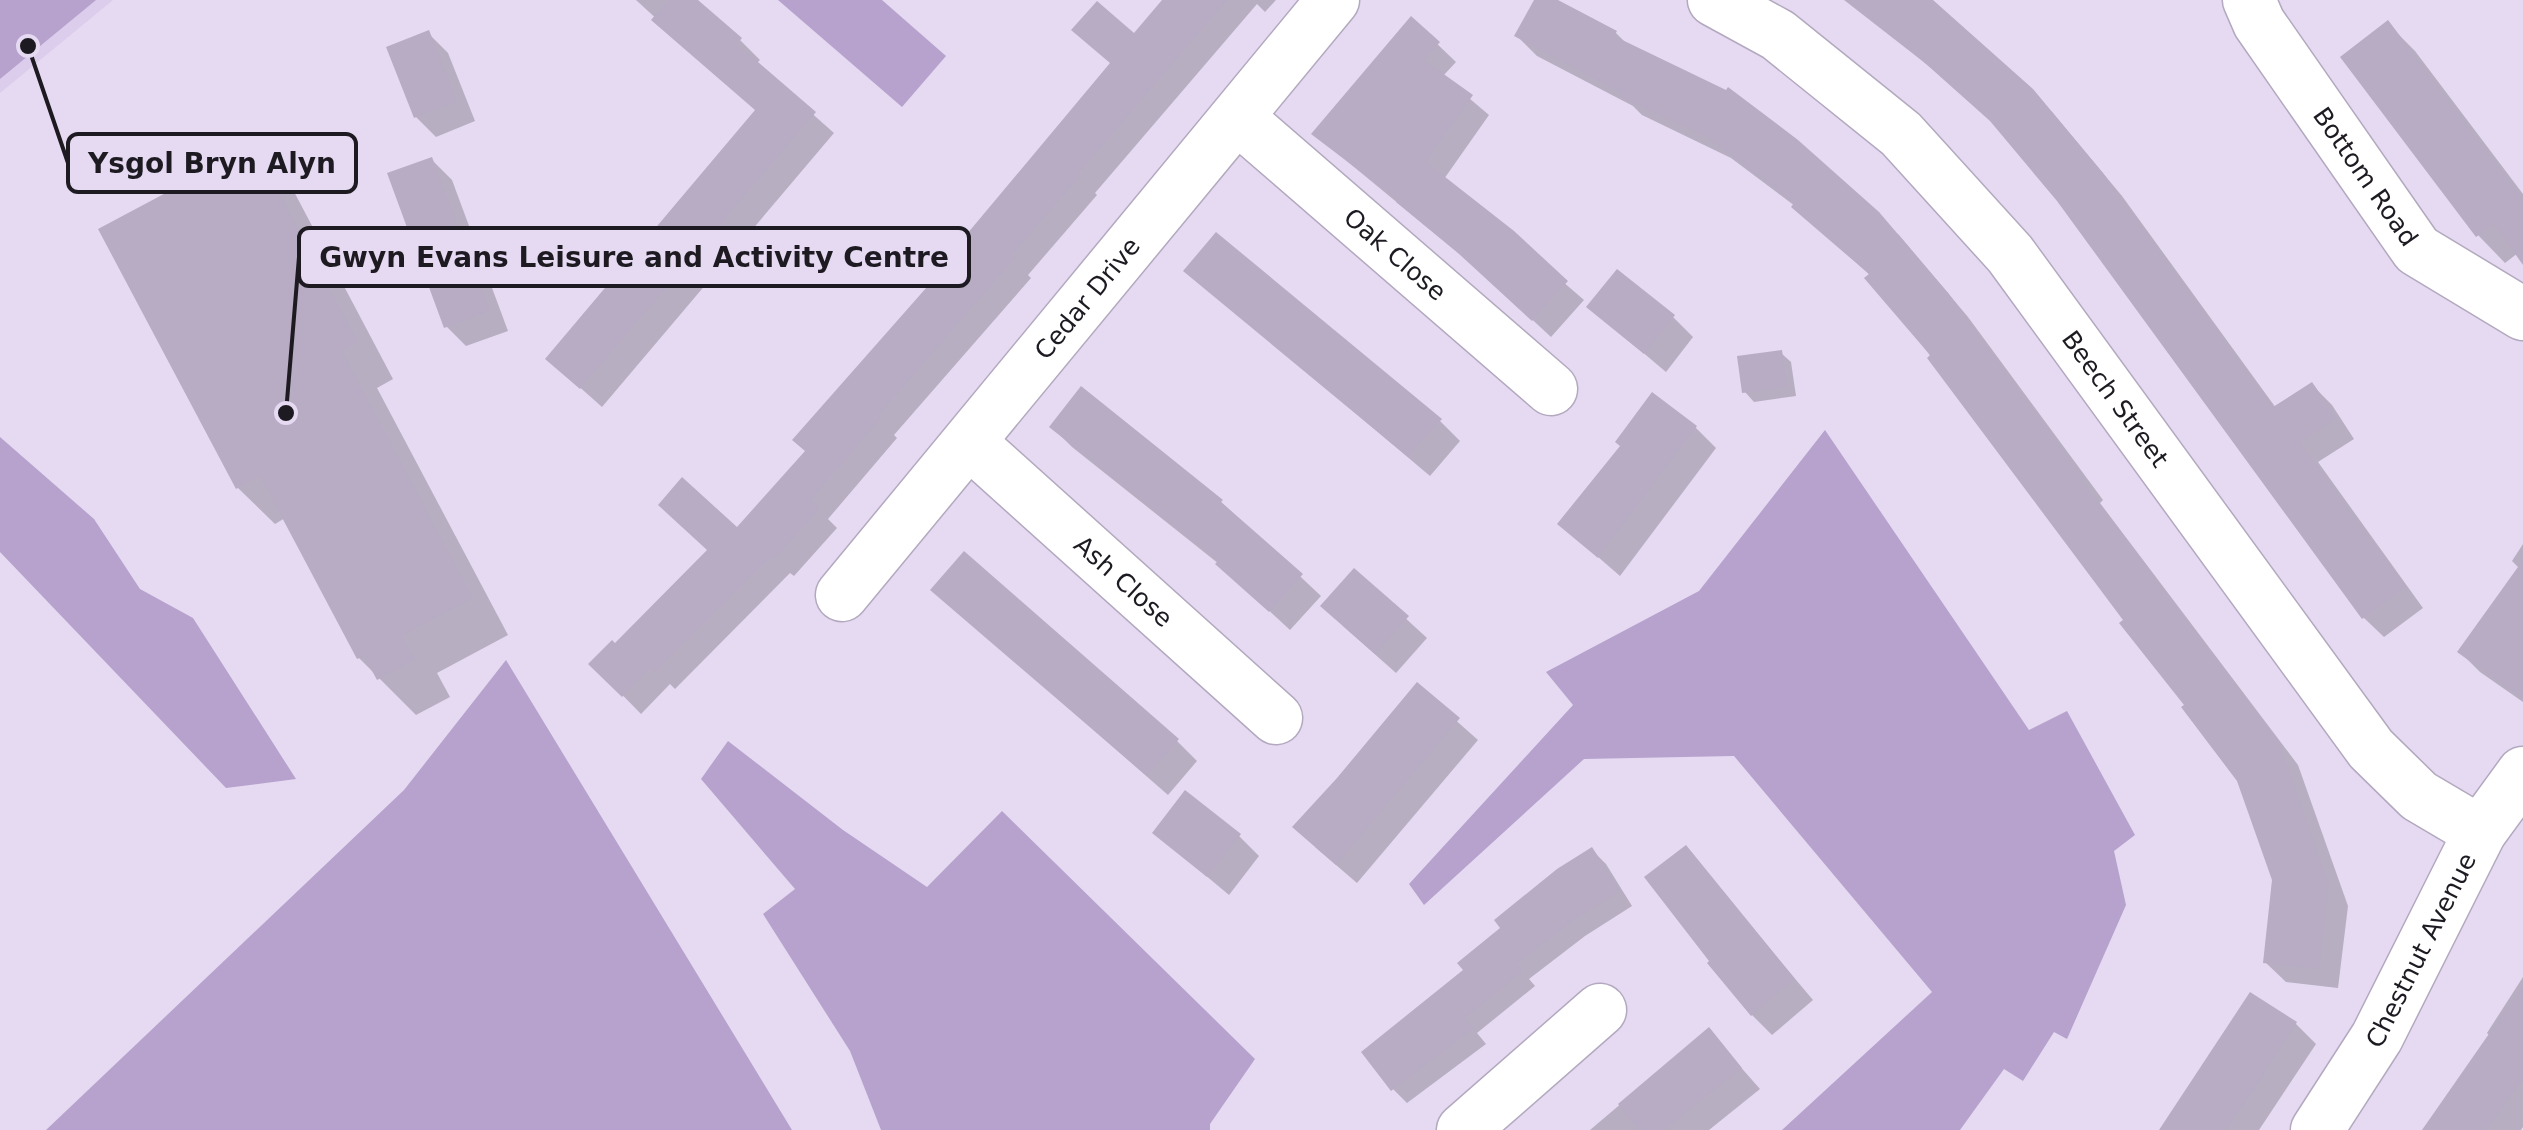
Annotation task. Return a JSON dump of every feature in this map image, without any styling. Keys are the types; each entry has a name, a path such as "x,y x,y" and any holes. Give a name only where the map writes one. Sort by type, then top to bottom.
{"street":[{"name":"Cedar Drive","path":"842,595 1333,0"},
{"name":"Beech Street","path":"1714,0 1778,35 1901,134 2010,254 2371,749 2420,796 2480,832"},
{"name":"Bottom Road","path":"2249,0 2259,23 2417,250 2523,314"},
{"name":"Oak Close","path":"1238,118 1551,389"},
{"name":"Ash Close","path":"969,442 1276,718"},
{"name":"Chestnut Avenue","path":"2317,1130 2377,1036 2480,832 2523,773"},
{"path":"1463,1130 1600,1010"}],"shaded area":[{"path":"0,0 113,0 0,93"},
{"path":"0,0 96,0 0,79"},
{"path":"778,0 882,0 946,56 902,107"},
{"path":"1825,430 2029,730 2067,711 2135,835 2114,851 2126,905 2067,1039 2054,1032 2023,1081 2004,1069 1960,1130 1782,1130 1932,992 1734,756 1584,759 1424,905 1409,884 1573,705 1546,672 1699,591"},
{"path":"0,437 94,519 140,589 193,618 296,779 226,788 0,552"},
{"path":"506,660 792,1130 46,1130 404,790"},
{"path":"728,741 843,830 927,887 1002,811 1255,1059 1210,1124 1210,1130 881,1130 850,1051 763,914 795,889 701,779"}],"building":[{"path":"668,0 698,0 742,38 737,44 816,112 580,389 545,359 755,110 651,20"},
{"path":"1162,0 1227,0 1079,173 1011,256 1015,258 878,416 881,418 811,500 820,508 774,560 771,557 655,672 650,668 622,697 588,664 612,640 615,643 707,550 658,505 682,477 737,527 805,451 792,440 934,279 931,277 1110,63 1071,30 1097,1 1134,33"},
{"path":"1534,0 1558,0 1617,31 1614,36 1726,90 1728,87 1798,140 1879,212 1949,294 2085,479 2082,481 2279,742 2329,884 2319,969 2263,963 2272,880 2237,781 2181,707 2184,705 2119,623 2123,620 1927,358 1930,355 1864,278 1869,274 1791,207 1794,203 1708,138 1619,96 1620,92 1514,36"},
{"path":"1846,0 1933,0 2033,89 2103,173 2273,407 2312,382 2337,418 2300,442 2406,587 2362,619 2057,201 1990,121"},
{"path":"1411,16 1440,42 1424,60 1473,95 1426,162 1514,231 1568,281 1532,321 1398,200 1311,134"},
{"path":"2388,20 2523,199 2523,265 2494,224 2476,237 2340,57"},
{"path":"429,30 457,101 414,118 386,47"},
{"path":"254,146 358,342 342,351 473,598 402,636 415,660 377,680 364,656 357,659 260,476 236,489 98,229"},
{"path":"432,157 490,311 444,328 387,173"},
{"path":"1216,232 1442,419 1408,457 1183,271"},
{"path":"1617,269 1675,315 1644,354 1586,307"},
{"path":"1782,350 1787,387 1742,393 1737,356"},
{"path":"1081,386 1223,500 1303,574 1269,612 1215,564 1218,561 1049,427"},
{"path":"1652,392 1697,426 1598,558 1557,524 1620,446 1615,442"},
{"path":"964,551 1179,739 1147,776 930,590"},
{"path":"2523,560 2523,699 2457,652"},
{"path":"1354,568 1409,616 1375,654 1320,606"},
{"path":"1417,682 1460,718 1336,865 1292,827"},
{"path":"1185,790 1241,834 1207,877 1152,833"},
{"path":"1686,845 1795,979 1751,1016 1644,877"},
{"path":"1592,847 1620,891 1571,922 1517,964 1523,971 1465,1018 1474,1029 1391,1091 1361,1052 1463,970 1457,963 1500,928 1494,920 1557,869"},
{"path":"2523,985 2523,1079 2487,1130 2422,1130"},
{"path":"2250,992 2297,1022 2258,1084 2226,1130 2159,1130"},
{"path":"1709,1027 1742,1068 1664,1130 1639,1130 1618,1104"}],"place":[{"name":"Ysgol Bryn Alyn","path":"28,46"},
{"name":"Gwyn Evans Leisure and Activity Centre","path":"286,413"}]}
